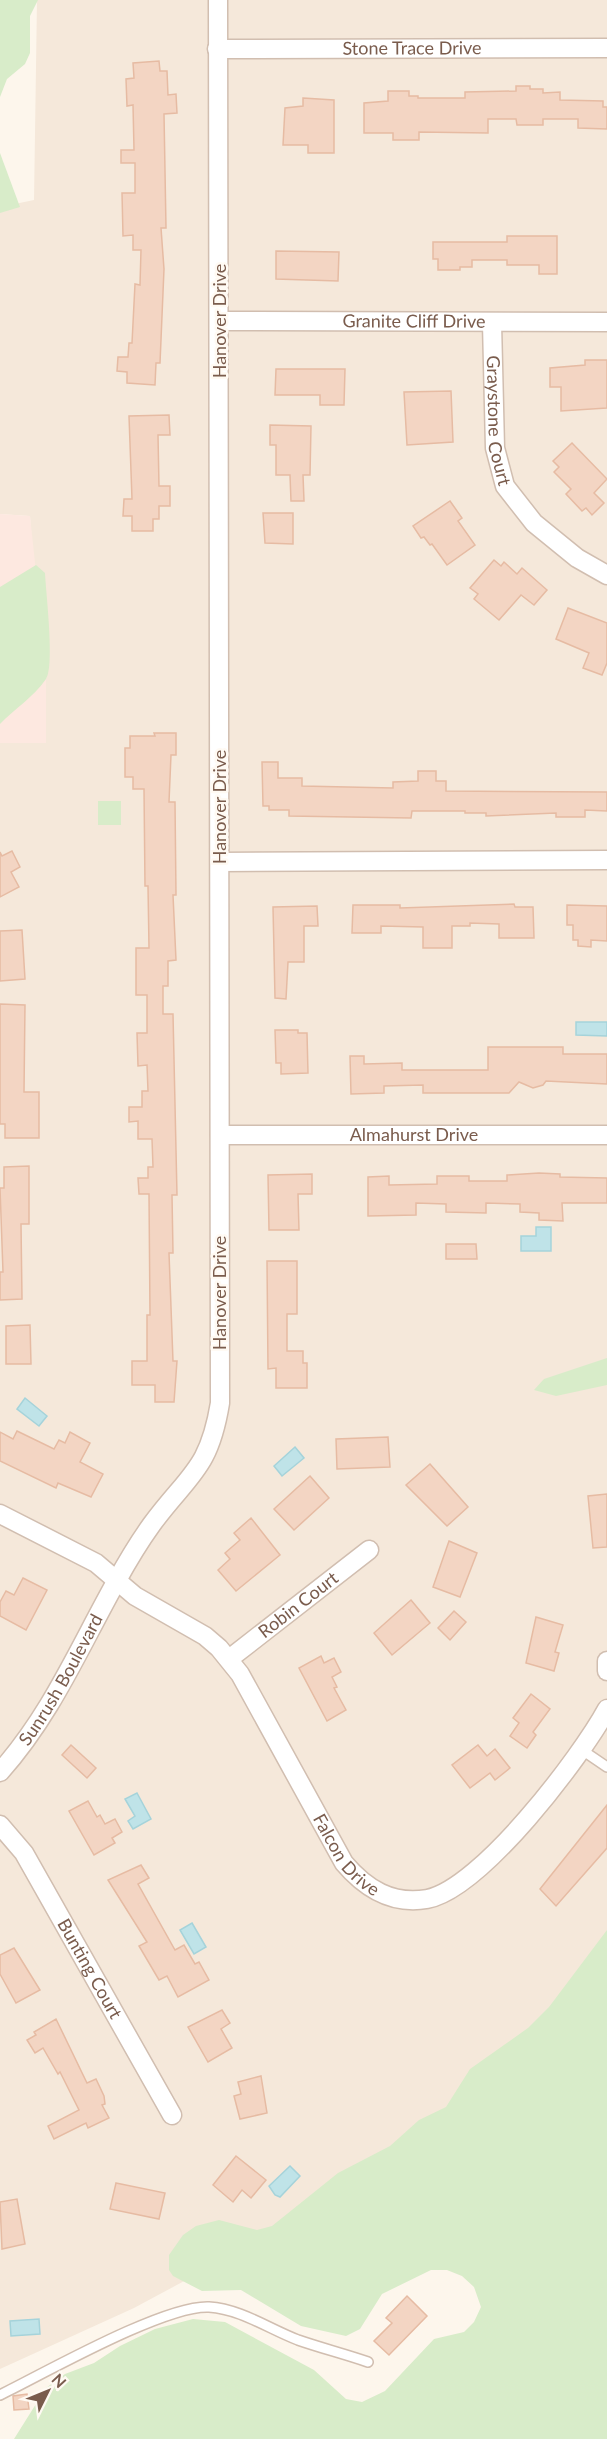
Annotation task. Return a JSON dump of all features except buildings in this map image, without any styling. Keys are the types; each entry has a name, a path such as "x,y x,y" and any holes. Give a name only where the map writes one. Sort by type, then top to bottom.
{"street":[{"name":"Hanover Drive","path":"116,1582 152,1524 200,1468 216,1427 219,1403 218,0"},
{"name":"Stone Trace Drive","path":"217,49 607,48"},
{"name":"Granite Cliff Drive","path":"220,321 607,322"},
{"name":"Graystone Court","path":"492,323 495,448 505,486 534,523 577,558 607,575"},
{"path":"220,862 607,860"},
{"name":"Almahurst Drive","path":"220,1135 607,1135"},
{"name":"Falcon Drive","path":"0,1514 96,1563 116,1582 205,1636 230,1659 344,1863 369,1888 397,1899 429,1898 455,1886 526,1821 582,1750 607,1709"},
{"name":"Robin Court","path":"230,1659 369,1550"},
{"name":"Sunrush Boulevard","path":"0,1772 35,1729 56,1696 116,1582"},
{"path":"607,1661 607,1671"},
{"name":"Bunting Court","path":"0,1825 24,1853 172,2115"}],"lane":[{"path":"582,1750 607,1767"},
{"path":"0,2395 114,2339 180,2311 209,2307 237,2313 298,2340 368,2362"}],"shaded area":[{"path":"37,0 607,0 607,2060 599,2058 134,2308 0,2369 0,743 46,742 30,516 0,514 0,207 34,200"},
{"path":"0,514 30,516 46,665 46,743 0,743"}],"green space":[{"path":"0,0 38,0 30,16 30,53 25,64 7,79 0,97"},
{"path":"0,153 20,207 0,213"},
{"path":"36,565 45,573 50,645 49,672 35,692 0,724 0,587"},
{"path":"98,801 121,801 121,825 98,825"},
{"path":"607,1358 607,1385 556,1396 534,1390 544,1379"},
{"path":"607,1930 607,2439 14,2439 46,2388 65,2374 94,2363 120,2346 155,2329 193,2319 225,2322 314,2370 346,2399 362,2402 385,2391 434,2339 464,2332 474,2322 481,2307 474,2287 462,2276 447,2270 431,2270 382,2294 360,2329 346,2336 301,2326 241,2290 202,2291 173,2276 169,2270 169,2255 183,2235 196,2226 219,2220 257,2230 272,2226 338,2173 390,2146 419,2120 446,2107 470,2069 528,2028 549,2007"}],"water":[{"path":"576,1022 607,1022 607,1036 576,1035"},
{"path":"536,1227 551,1227 551,1251 521,1251 521,1236 536,1236"},
{"path":"25,1398 47,1416 39,1426 17,1409"},
{"path":"295,1447 304,1458 282,1476 274,1466"},
{"path":"137,1793 151,1819 133,1829 128,1821 135,1816 125,1799"},
{"path":"192,1923 206,1947 194,1954 180,1930"},
{"path":"290,2166 300,2176 280,2197 275,2195 269,2186"},
{"path":"39,2319 40,2334 11,2336 10,2321"}]}
